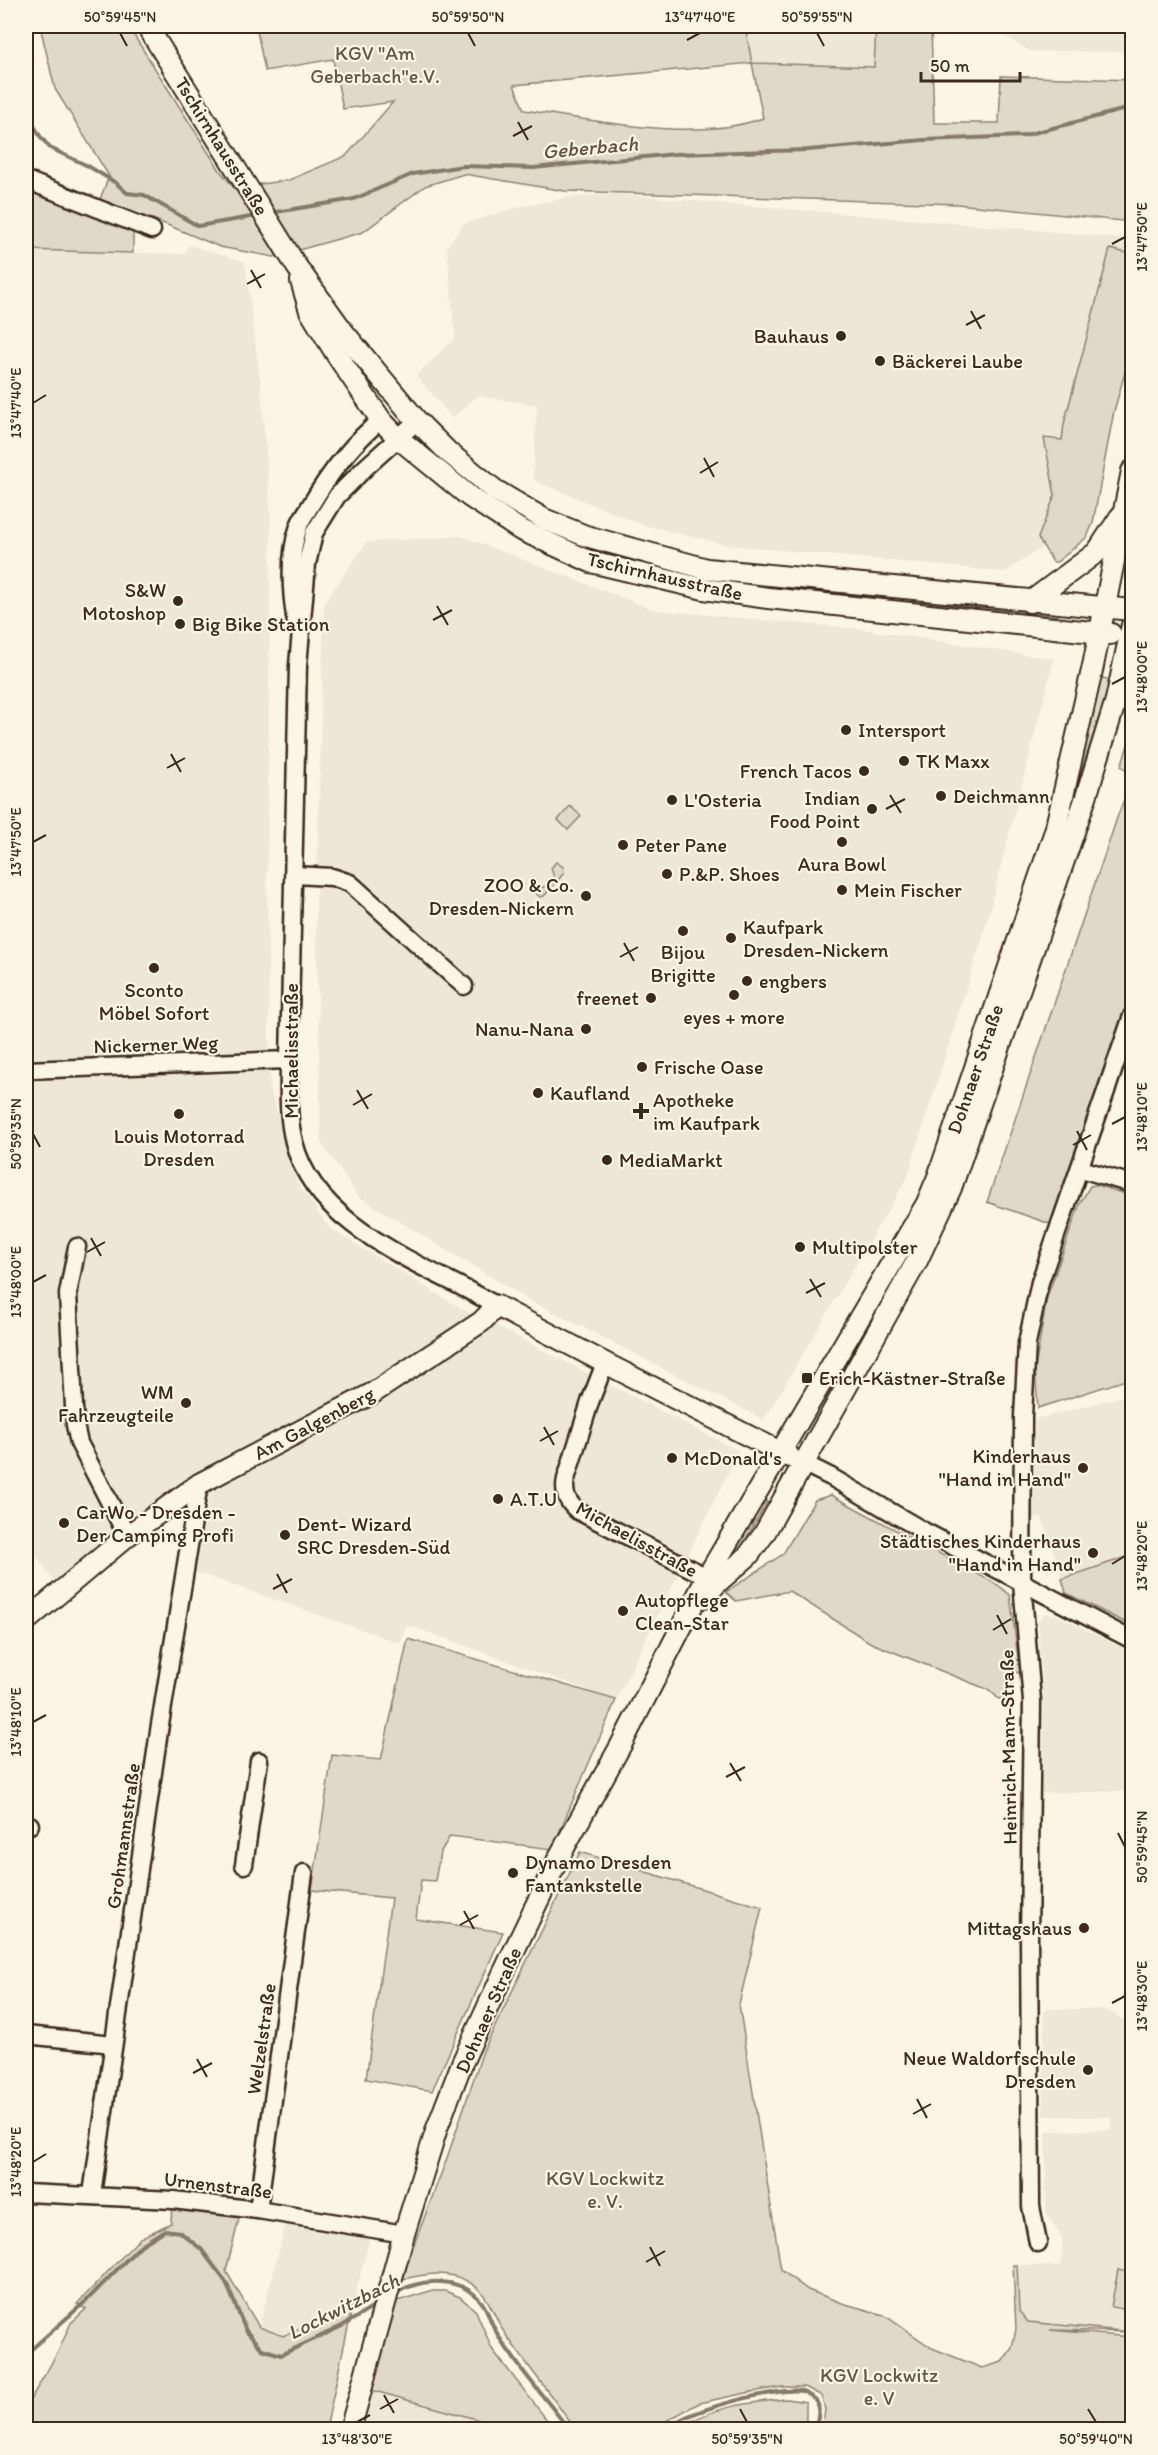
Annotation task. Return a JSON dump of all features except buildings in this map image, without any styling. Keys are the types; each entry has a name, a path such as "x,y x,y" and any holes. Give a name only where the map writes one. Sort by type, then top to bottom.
{"main road":[{"name":"Tschirnhausstraße","path":"147,26 293,261 345,334 417,421 447,452 495,490 544,519 586,536 707,569 1030,602 1132,610"},
{"name":"Tschirnhausstraße","path":"293,261 310,311 381,420 398,438 461,490 509,522 591,562 704,589 768,598 1100,633 1132,632"},
{"name":"Michaelisstraße","path":"381,420 401,404"},
{"name":"Dohnaer Straße","path":"350,2430 404,2234 437,2128 462,2063 501,1978 559,1857 621,1745 706,1576 927,1203 938,1178 1055,831 1106,608 1132,471"},
{"path":"1030,602 1097,552 1124,509"},
{"name":"Dohnaer Straße","path":"688,1615 717,1583 748,1556 764,1534 940,1215 1086,796 1116,700 1132,632"},
{"name":"Michaelisstraße","path":"497,1306 803,1463"},
{"name":"Am Galgenberg","path":"26,1621 127,1536 199,1484 373,1393 481,1322 497,1306"}],"street":[{"path":"26,180 152,230"},
{"name":"Michaelisstraße","path":"299,640 292,597 293,560 298,526 323,484 362,435 381,420"},
{"name":"Michaelisstraße","path":"417,421 337,496 314,533 308,564 299,640 289,1060 290,1119 301,1165 327,1203 350,1224 497,1306"},
{"path":"294,875 340,878 350,883 464,986"},
{"name":"Heinrich-Mann-Straße","path":"1038,2243 1031,2206 1029,1929 1032,1701 1022,1582 1023,1416 1027,1343 1040,1282 1132,1016"},
{"name":"Nickerner Weg","path":"26,1070 289,1060"},
{"path":"1081,1168 1132,1184"},
{"path":"77,1246 68,1294 75,1425 79,1443 127,1536"},
{"name":"Michaelisstraße","path":"605,1363 566,1479 564,1489 566,1498 578,1511 706,1576"},
{"path":"803,1463 1132,1640"},
{"name":"Grohmannstraße","path":"92,2194 159,1731 199,1484"},
{"path":"244,1865 259,1761"},
{"name":"Welzelstraße","path":"258,2210 304,1874"},
{"path":"26,2035 113,2044"},
{"name":"Urnenstraße","path":"26,2193 92,2194 173,2200 258,2210 404,2234"}],"shaded area":[{"path":"745,26 876,26 874,67 752,63"},
{"path":"989,26 1132,26 1132,52 1030,51"},
{"path":"615,194 1093,235 1132,241 1132,279 1072,528 1005,572 727,545 640,524 533,480 537,405 478,396 452,418 416,375 455,339 447,247 463,224 519,207 569,197"},
{"path":"189,245 245,262 261,387 271,519 267,868 270,1088 297,1182 329,1228 459,1307 739,1451 616,1700 407,1625 400,1643 195,1572 209,1499 184,1485 56,1585 26,1541 26,250 184,254"},
{"path":"461,536 655,610 869,630 1054,659 984,932 907,1178 764,1420 527,1299 359,1197 321,1143 316,908 324,603 367,542"},
{"name":"Kinderhaus \"Hand in Hand\"","path":"1125,1396 1132,1400 1132,1555 1062,1579 1042,1517 1033,1518 1035,1419"},
{"path":"1044,1613 1056,1615 1132,1653 1132,1780 1129,1791 1042,1793 1044,1710 1038,1622"},
{"name":"Neue Waldorfschule Dresden","path":"1132,1986 1132,2332 1028,2322 1023,2319 1019,2311 1017,2265 1061,2266 1062,2238 1046,2212 1046,2131 1111,2130 1111,2117 1043,2116 1044,2012 1048,2009 1099,2009 1109,2011 1128,2023"},
{"path":"286,2223 370,2237 353,2304 282,2336 259,2327"},
{"path":"371,2390 512,2429 360,2430"}],"green space":[{"name":"KGV \"Am Geberbach\"e.V.","path":"40,26 128,26 219,169 234,188 289,180 346,156 393,102 343,109 333,59 265,71 256,26 745,26 752,63 874,67 876,26 931,26 934,123 999,123 1001,76 1132,80 1132,222 957,204 565,191 464,174 425,186 363,232 274,257 220,247 153,219 98,204 109,176 55,89","holes":["752,63 763,118 707,129 613,124 524,110 514,85"]},
{"path":"26,188 133,227 133,253 26,250"},
{"path":"1110,249 1132,254 1132,348 1114,411 1093,523 1087,537 1057,562 1053,562 1038,538 1055,495 1044,438 1062,440 1064,424"},
{"path":"783,582 1058,611 1058,616 935,603 882,603 782,593"},
{"path":"1099,677 1111,680 1077,785 1070,823 948,1182 829,1407 824,1404 866,1330 906,1252"},
{"path":"1132,733 1132,774 1121,766"},
{"path":"1132,779 1132,991 1053,1225 987,1202"},
{"path":"570,806 581,816 568,830 558,820"},
{"path":"556,862 563,867 564,873 544,896 540,897 535,893 552,880 554,877 551,868"},
{"path":"1096,1185 1132,1196 1132,1378 1038,1408 1035,1369 1047,1297 1080,1203 1090,1186"},
{"path":"831,1495 998,1585 1010,1595 1020,1673 1010,1671 1014,1692 999,1699 989,1690 871,1643 789,1591 736,1601 726,1592 783,1554 815,1500"},
{"path":"763,1500 767,1502 740,1549 729,1557"},
{"path":"1132,1555 1132,1626 1066,1593 1062,1579"},
{"path":"408,1639 616,1700 552,1849 450,1836 440,1853 435,1881 421,1880 416,1919 503,1932 432,2091 366,2079 391,1898 312,1890 332,1755 381,1760"},
{"name":"KGV Lockwitz e. V.","path":"580,1852 762,1907 739,2004 781,2270 808,2290 884,2315 932,2348 982,2368 1002,2362 1012,2348 1016,2329 1013,2265 1017,2265 1019,2311 1028,2322 1132,2332 1050,2330 1132,2337 1132,2429 822,2429 825,2410 822,2396 805,2387 782,2387 699,2403 666,2421 660,2429 575,2429 504,2332 480,2291 467,2281 451,2275 427,2275 403,2279 483,2051"},
{"path":"172,2204 240,2215 226,2271 259,2327 283,2336 353,2304 326,2429 26,2430 26,2407 58,2352 71,2323 86,2309 77,2304 140,2238 171,2223"},
{"path":"1118,2270 1132,2273 1128,2310 1111,2307"},
{"path":"430,2291 445,2291 460,2297 476,2311 492,2349 554,2429 512,2429 371,2390 397,2301"},
{"path":"787,2399 806,2402 806,2429 680,2429 704,2415 731,2407"}],"waterway":[{"name":"Geberbach","path":"270,213 354,199 413,174 463,166 533,168 675,154 808,150 924,140 1022,136 1126,109"},
{"name":"Geberbach","path":"26,116 50,148 88,166 116,183 127,193 144,195 198,226 257,216"},
{"name":"Lockwitzbach","path":"26,2354 86,2301 141,2245 165,2230 180,2232 201,2249 226,2282 246,2331 262,2349 281,2355 342,2326 377,2305"},
{"name":"Lockwitzbach","path":"396,2293 418,2284 442,2282 465,2288 475,2295 485,2307 503,2344 569,2430"},
{"name":"Lockwitzbach","path":"666,2430 690,2415 710,2408 753,2397 790,2391 802,2391 817,2402 819,2412 815,2430"}],"place":[{"name":"Bauhaus","path":"841,336"},
{"name":"Bäckerei Laube","path":"880,361"},
{"name":"S&W Motoshop","path":"178,601"},
{"name":"Big Bike Station","path":"180,624"},
{"name":"Intersport","path":"846,730"},
{"name":"TK Maxx","path":"904,761"},
{"name":"French Tacos","path":"864,771"},
{"name":"Deichmann","path":"941,796"},
{"name":"L'Osteria","path":"672,800"},
{"name":"Indian Food Point","path":"872,809"},
{"name":"Aura Bowl","path":"842,842"},
{"name":"Peter Pane","path":"623,845"},
{"name":"P.&P. Shoes","path":"667,874"},
{"name":"Mein Fischer","path":"842,890"},
{"name":"ZOO & Co. Dresden-Nickern","path":"586,896"},
{"name":"Bijou Brigitte","path":"683,931"},
{"name":"Kaufpark Dresden-Nickern","path":"731,938"},
{"name":"Sconto Möbel Sofort","path":"154,968"},
{"name":"engbers","path":"747,981"},
{"name":"eyes + more","path":"734,995"},
{"name":"freenet","path":"651,998"},
{"name":"Nanu-Nana","path":"586,1029"},
{"name":"Frische Oase","path":"642,1067"},
{"name":"Kaufland","path":"538,1093"},
{"name":"Apotheke im Kaufpark","path":"641,1111"},
{"name":"Louis Motorrad Dresden","path":"179,1114"},
{"name":"MediaMarkt","path":"607,1160"},
{"name":"Multipolster","path":"800,1247"},
{"name":"Erich-Kästner-Straße","path":"807,1378"},
{"name":"WM Fahrzeugteile","path":"186,1403"},
{"name":"McDonald's","path":"672,1458"},
{"name":"Kinderhaus \"Hand in Hand\"","path":"1083,1468"},
{"name":"A.T.U","path":"498,1499"},
{"name":"CarWo - Dresden - Der Camping Profi","path":"64,1523"},
{"name":"Dent- Wizard SRC Dresden-Süd","path":"285,1535"},
{"name":"Städtisches Kinderhaus \"Hand in Hand\"","path":"1093,1553"},
{"name":"Autopflege Clean-Star","path":"623,1611"},
{"name":"Dynamo Dresden Fantankstelle","path":"513,1873"},
{"name":"Mittagshaus","path":"1084,1928"},
{"name":"Neue Waldorfschule Dresden","path":"1088,2070"}],"park label":[{"name":"KGV Lockwitz e. V","path":"879,2386"}]}
